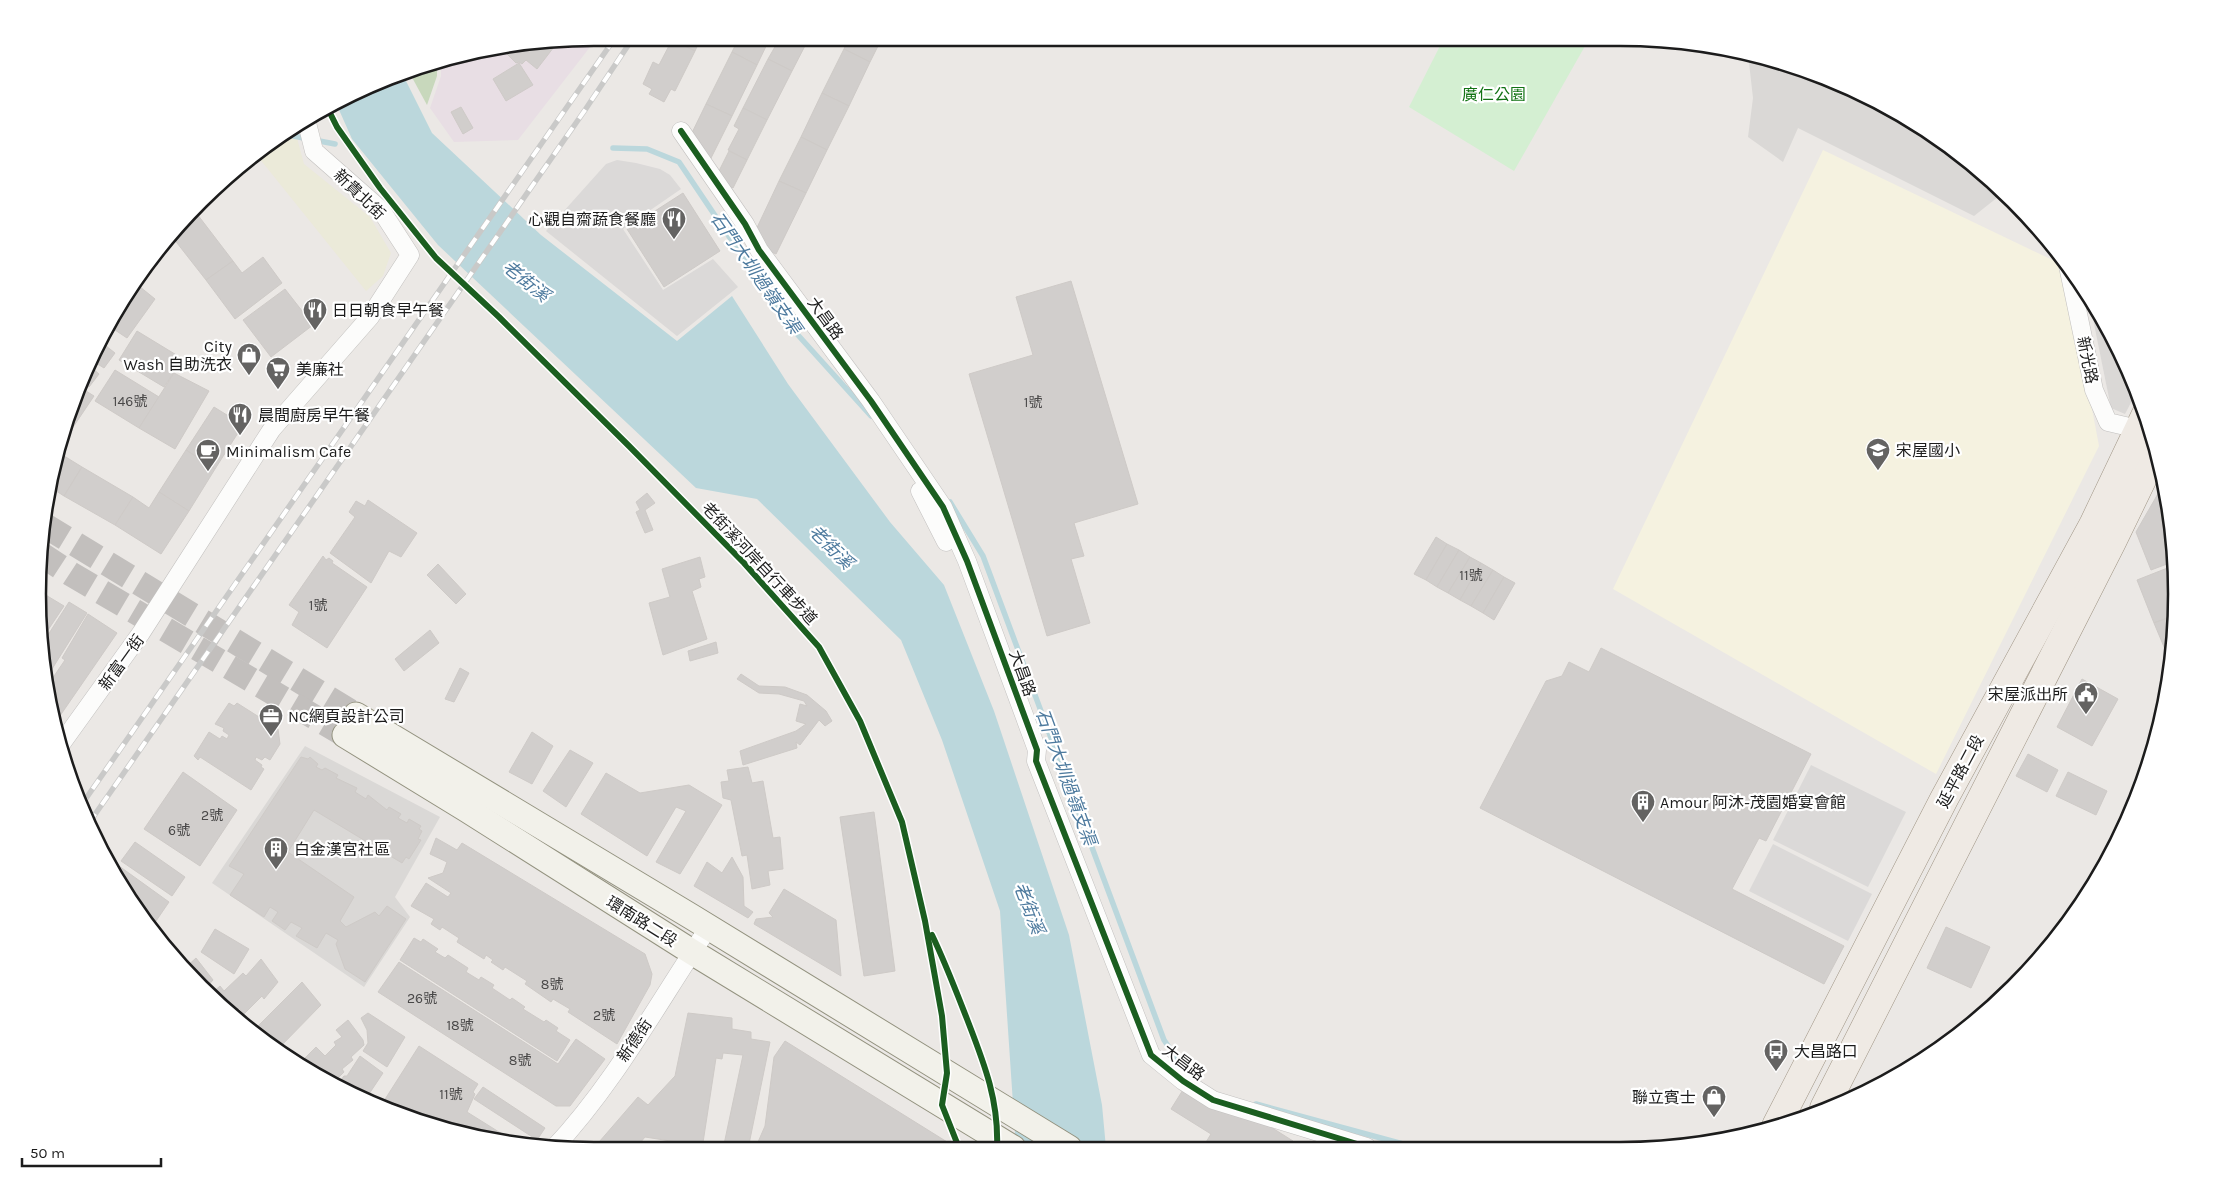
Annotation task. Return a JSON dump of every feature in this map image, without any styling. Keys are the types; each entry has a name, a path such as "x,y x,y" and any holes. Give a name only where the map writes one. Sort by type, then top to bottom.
{"main road":[{"name":"延平路二段","path":"1780,1118 1944,799 2143,431"},
{"name":"延平路二段","path":"1828,1101 2112,542 2151,461"},
{"name":"環南路二段","path":"350,725 472,799 709,927 1059,1142"},
{"name":"環南路二段","path":"472,799 692,952 1003,1142"}],"street":[{"name":"新貴北街","path":"308,128 314,151 381,210 410,255 370,317"},
{"name":"大昌路","path":"680,131 745,224 759,250 867,397 943,507 967,561 1037,750 1036,761 1151,1055 1183,1081 1213,1100 1351,1142"},
{"name":"新光路","path":"2072,286 2094,390 2108,422 2142,427"},
{"name":"新富一街","path":"66,738 141,633 272,429 370,317"},
{"name":"新德街","path":"560,1141 570,1131 623,1058 709,927"}],"shaded area":[{"path":"591,46 518,140 454,142 430,108 441,76 441,68 487,57 558,47"},
{"path":"1749,62 1796,75 1830,88 1894,120 1924,139 1953,159 1997,198 1974,216 1798,128 1783,162 1748,137 1753,98"},
{"name":"宋屋國小","path":"1823,150 2055,261 2067,279 2099,446 1936,774 1613,589"},
{"path":"617,160 660,169 670,175 681,189 623,229 663,290 713,259 738,287 677,336 546,231 606,164"},
{"path":"2093,318 2111,352 2132,400 2125,414 2111,408"},
{"name":"白金漢宮社區","path":"305,746 440,817 395,897 410,917 364,987 212,883"},
{"path":"1811,765 1906,812 1868,887 1773,840"},
{"path":"1773,844 1872,894 1848,941 1749,891"}],"green space":[{"name":"廣仁公園","path":"1440,46 1585,46 1514,171 1409,107"},
{"path":"437,69 437,76 427,105 412,77"},
{"path":"296,135 304,164 370,217 391,253 383,276 366,291 260,160"}],"water":[{"name":"老街溪","path":"405,80 432,133 541,235 677,341 732,296 788,384 890,522 944,585 994,711 1069,935 1102,1105 1105,1142 1016,1142 1000,911 942,740 901,640 757,499 696,488 438,245 352,139 339,110"}],"building":[{"path":"669,46 685,46 695,51 675,91 671,89 664,102 649,94 652,89 643,84 653,62 659,65"},
{"path":"685,46 697,46 695,51"},
{"path":"735,46 766,46 757,65 732,52"},
{"path":"775,46 805,46 792,71 768,59"},
{"path":"845,46 878,46 870,62 844,49"},
{"path":"554,48 537,69 526,60 522,64 516,63 507,54"},
{"path":"844,49 870,62 849,106 822,93"},
{"path":"732,52 757,65 732,116 706,104"},
{"path":"768,59 792,71 767,120 743,108"},
{"path":"519,63 533,85 506,101 493,79"},
{"path":"822,93 849,106 827,150 801,137"},
{"path":"706,104 732,116 709,162 686,145"},
{"path":"461,107 473,128 463,134 451,112"},
{"path":"743,108 767,120 747,160 728,150 739,129 734,126"},
{"path":"801,137 827,150 806,193 779,181"},
{"path":"729,151 747,160 733,188 715,179"},
{"path":"779,181 806,193 776,254 761,247 765,239 754,234"},
{"name":"心觀自齋蔬食餐廳","path":"683,193 720,251 664,287 627,229"},
{"path":"198,216 233,261 206,280 175,241"},
{"path":"263,257 282,283 235,319 206,280 233,261 242,273"},
{"path":"1071,281 1138,504 1074,523 1084,556 1071,559 1090,623 1047,636 969,374 1033,355 1016,297"},
{"path":"141,287 155,299 127,338 115,330"},
{"path":"285,289 313,325 271,357 243,320"},
{"path":"137,331 183,359 164,387 119,360"},
{"path":"106,346 115,353 104,368 97,364"},
{"path":"94,370 99,374 89,387 87,386"},
{"path":"115,370 159,397 139,428 95,401"},
{"path":"174,373 209,391 175,449 139,428"},
{"path":"85,391 94,396 72,429"},
{"path":"214,407 243,425 215,469 186,450"},
{"path":"186,450 215,469 189,511 159,492"},
{"path":"64,456 82,467 64,496 56,491"},
{"path":"82,467 133,497 115,525 64,496"},
{"path":"159,492 189,511 161,554 115,525 133,497 149,508"},
{"path":"647,493 655,503 645,510 653,530 645,533 636,512 640,510 636,502"},
{"path":"2158,494 2167,564 2151,570 2136,532"},
{"path":"368,500 417,533 401,557 389,551 371,583 330,553 355,517 349,512 356,501 365,506"},
{"path":"1436,537 1447,544 1426,580 1414,574"},
{"path":"1447,544 1459,550 1437,587 1426,580"},
{"path":"1459,550 1470,557 1448,593 1437,587"},
{"path":"323,556 326,560 329,558 333,561 332,563 367,587 327,648 292,625 299,612 289,605"},
{"path":"700,557 705,577 699,579 701,587 692,591 707,639 663,655 649,603 670,597 662,569"},
{"path":"1470,557 1481,563 1460,600 1448,593"},
{"path":"1481,563 1493,570 1471,606 1460,600"},
{"path":"438,564 466,594 456,604 427,575"},
{"path":"2167,568 2167,618 2154,623 2137,580"},
{"path":"1493,570 1504,577 1483,613 1471,606"},
{"path":"1504,577 1515,583 1494,620 1483,613"},
{"path":"46,595 64,606 47,631"},
{"path":"69,602 87,613 52,669 48,636"},
{"path":"88,614 117,633 60,715 53,677 65,660 62,658"},
{"path":"2167,618 2165,649 2154,623"},
{"path":"430,630 439,643 404,671 395,659"},
{"path":"716,642 718,653 690,661 688,651"},
{"name":"Amour 阿沐-茂園婚宴會館","path":"1601,648 1811,754 1766,841 1759,838 1732,889 1844,946 1824,984 1480,808 1546,681 1562,676 1569,662 1589,672"},
{"path":"460,668 469,673 454,702 445,699"},
{"path":"741,674 759,686 785,687 807,695 826,711 832,721 825,726 819,720 800,745 796,742 797,748 743,765 740,751 796,731 806,724 796,721 800,704 807,706 804,701 779,694 759,693 737,679"},
{"name":"宋屋派出所","path":"2082,679 2118,699 2092,746 2057,727"},
{"path":"229,703 234,706 237,703 278,729 280,744 270,760 265,757 262,760 256,757 255,760 264,769 251,790 200,757 198,760 194,756 209,732 220,739 222,736 227,739 229,735 223,731 224,728 215,724"},
{"path":"532,732 553,746 532,784 509,772"},
{"path":"570,750 593,763 566,807 543,791"},
{"path":"2028,754 2058,770 2047,792 2016,776"},
{"name":"白金漢宮社區","path":"301,757 308,759 310,757 318,764 316,767 322,770 325,768 338,775 336,778 357,788 355,792 366,799 368,795 387,810 389,807 401,814 398,818 407,823 409,819 421,826 419,829 422,831 418,839 421,840 409,859 406,857 402,863 314,810 288,852 354,897 340,921 346,927 375,912 379,916 387,906 406,919 365,982 345,969 336,944 338,940 326,933 317,948 296,936 302,928 291,922 285,930 272,921 278,912 270,907 264,917 230,895 244,874 229,866"},
{"path":"748,767 752,783 763,781 773,838 780,837 783,869 768,871 770,885 752,889 747,855 742,856 731,800 723,798 721,782 729,781 727,770"},
{"path":"183,772 237,810 200,866 144,829"},
{"path":"2068,772 2107,791 2096,815 2056,796"},
{"path":"606,773 640,793 689,785 722,805 680,874 656,862 686,811 676,807 647,856 581,814"},
{"path":"874,812 895,971 864,976 840,817"},
{"path":"436,838 457,850 462,843 645,954 652,974 650,985 617,1044 568,1012 570,1009 553,999 551,1002 525,984 527,981 505,967 503,970 491,962 493,960 486,955 484,959 457,942 459,938 442,927 440,930 431,924 434,919 411,906 426,883 448,897 451,893 428,878 443,873 447,862 430,854"},
{"path":"135,842 185,877 172,896 121,861"},
{"path":"732,857 743,877 744,906 753,912 748,918 694,886 707,862 722,873"},
{"path":"119,866 169,902 156,921 139,898"},
{"path":"784,889 836,920 841,976 754,924 756,919 773,917 769,913"},
{"path":"1946,927 1990,947 1971,988 1927,968"},
{"path":"215,929 249,949 234,974 201,952"},
{"path":"414,938 421,942 423,939 438,949 435,952 445,958 448,955 468,968 466,972 479,980 481,977 494,985 492,988 525,1007 523,1009 558,1028 556,1031 570,1040 557,1061 400,960"},
{"path":"196,958 213,980 210,984 190,963"},
{"path":"261,959 278,982 264,999 262,996 244,1014 216,990 220,986 224,991 243,973 246,976"},
{"path":"399,962 558,1064 576,1039 605,1059 570,1106 556,1106 378,992"},
{"path":"302,982 321,1005 283,1044 258,1026"},
{"path":"368,1013 405,1037 387,1067 363,1051 368,1043 367,1030 361,1018"},
{"path":"688,1013 732,1018 732,1029 751,1032 751,1039 770,1042 749,1142 724,1142 743,1055 723,1053 722,1059 716,1058 703,1142 677,1142 645,1137 641,1142 599,1142 638,1097 648,1105 675,1076"},
{"path":"348,1020 363,1040 364,1045 351,1057 353,1060 342,1069 344,1072 338,1078 305,1058 316,1047 325,1056 336,1045 334,1042 342,1037 336,1030"},
{"path":"785,1041 947,1142 758,1142 765,1126 774,1057"},
{"path":"419,1046 478,1084 473,1092 475,1094 467,1112 501,1133 452,1123 384,1100"},
{"path":"360,1056 383,1073 370,1093 341,1079 344,1076 347,1076"},
{"path":"1191,1077 1293,1141 1206,1142 1211,1134 1171,1109"},
{"path":"483,1087 545,1128 538,1139 534,1138 474,1099"}],"waterway":[{"name":"石門大圳過嶺支渠","path":"294,136 335,144"},
{"name":"石門大圳過嶺支渠","path":"613,148 647,149 679,162 788,324 871,416"},
{"name":"石門大圳過嶺支渠","path":"950,502 983,556 1164,1040 1190,1078"},
{"name":"石門大圳過嶺支渠","path":"1256,1104 1396,1142"}],"tunnel":[{"path":"50,529 356,715"},
{"path":"47,558 345,735"}],"railway":[{"path":"86,799 609,46"},
{"path":"94,816 628,46"}],"cycle path":[{"name":"老街溪河岸自行車步道","path":"331,114 337,127 380,188 436,258 499,317 629,446 744,563 819,647 860,721 902,822 925,921 942,1016 947,1073 942,1105 957,1142"},
{"path":"681,131 745,224 759,250 871,401 943,507 967,561 1037,750 1036,761 1151,1055 1183,1081 1213,1100 1351,1142"},
{"path":"932,935 955,987 984,1066 996,1114 997,1142"}],"place":[{"name":"心觀自齋蔬食餐廳","path":"674,240"},
{"name":"日日朝食早午餐","path":"315,331"},
{"name":"City Wash 自助洗衣","path":"249,376"},
{"name":"美廉社","path":"278,390"},
{"name":"晨間廚房早午餐","path":"240,436"},
{"name":"宋屋國小","path":"1878,471"},
{"name":"Minimalism Cafe","path":"208,472"},
{"name":"宋屋派出所","path":"2086,715"},
{"name":"NC網頁設計公司","path":"271,737"},
{"name":"Amour 阿沐-茂園婚宴會館","path":"1643,823"},
{"name":"白金漢宮社區","path":"276,870"},
{"name":"大昌路口","path":"1776,1072"},
{"name":"聯立賓士","path":"1714,1118"}]}
